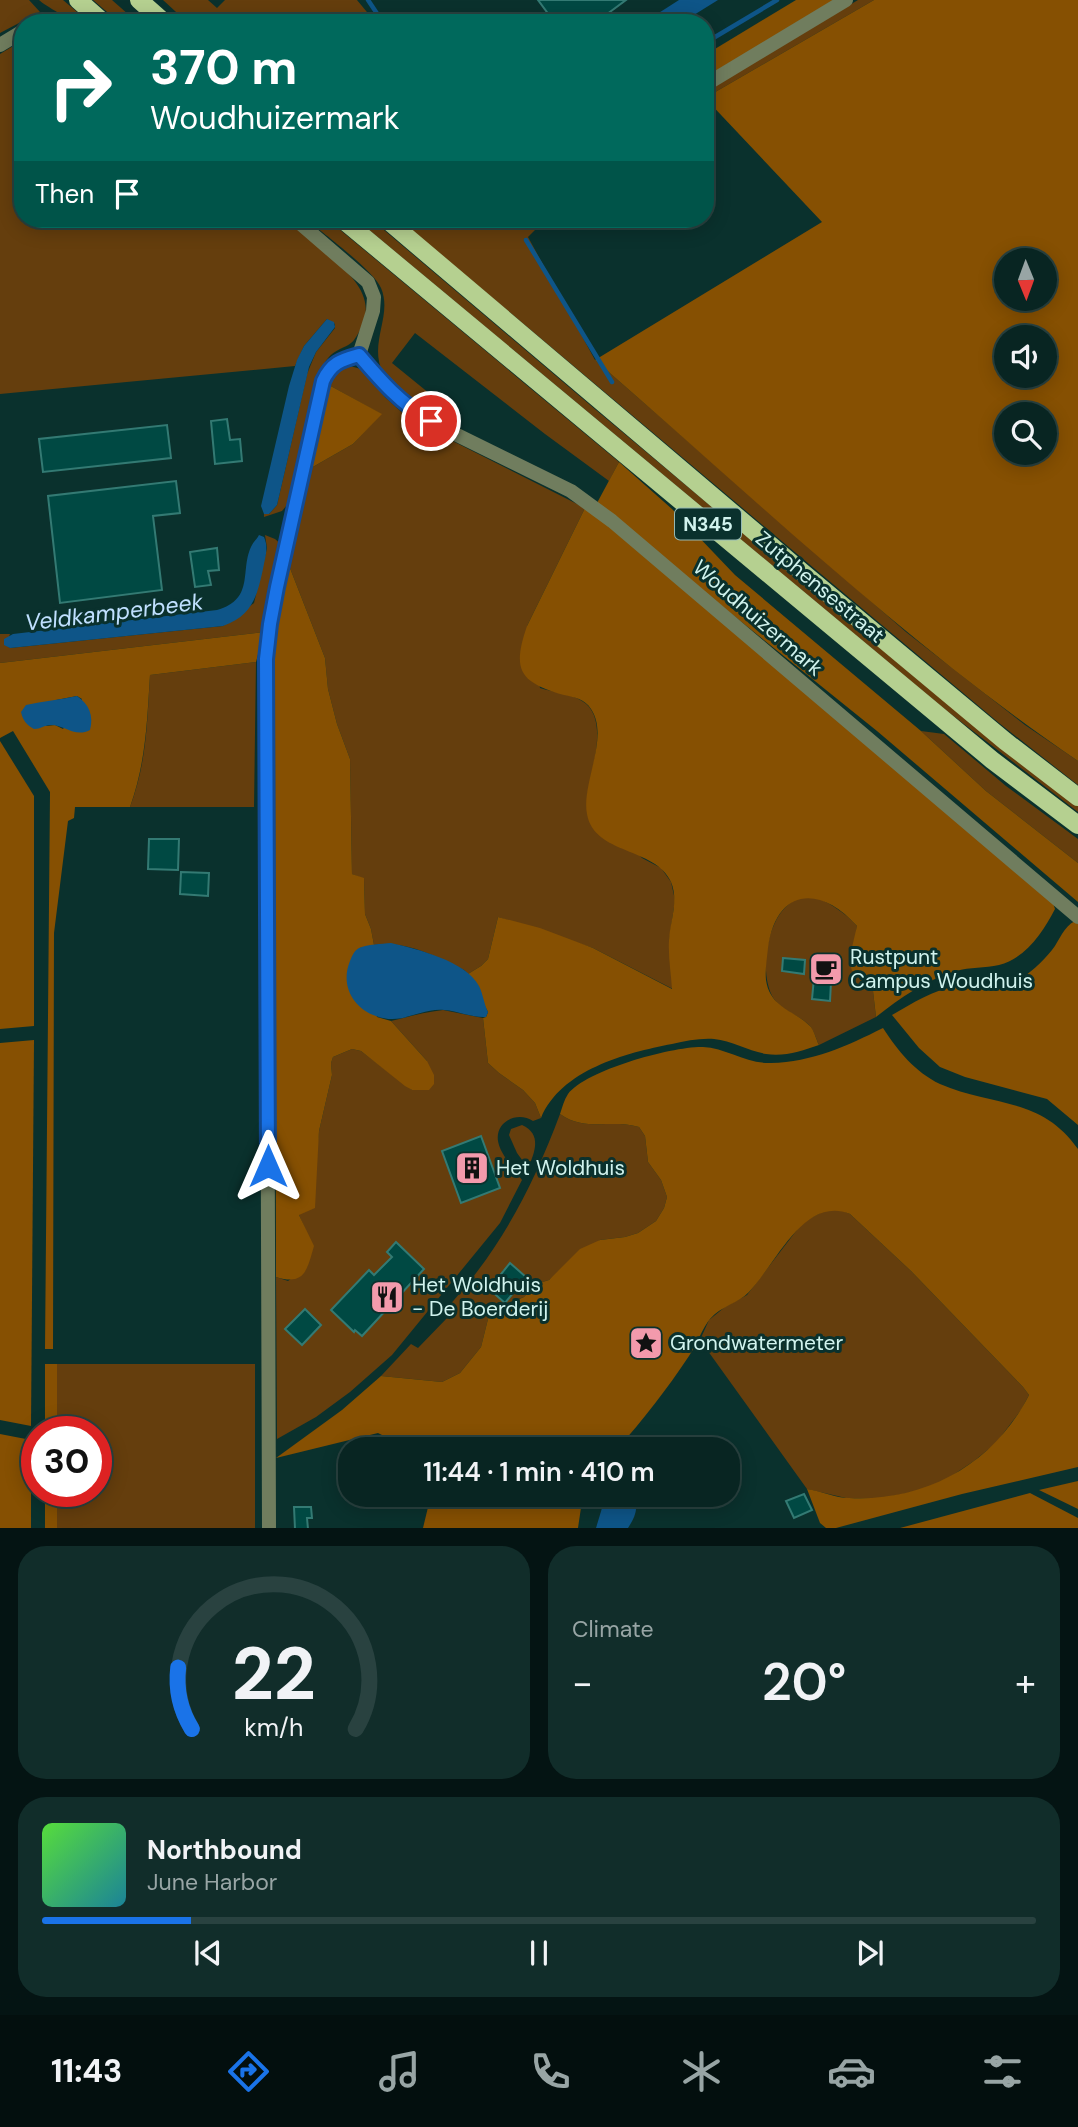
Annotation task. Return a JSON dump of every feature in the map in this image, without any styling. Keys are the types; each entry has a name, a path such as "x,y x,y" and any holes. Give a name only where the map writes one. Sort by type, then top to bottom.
{"main road":[{"path":"78,0 94,14"},
{"path":"139,0 155,14"},
{"name":"Zutphensestraat","path":"353,228 992,760 1078,825"},
{"name":"Zutphensestraat","path":"397,228 812,580 1005,741 1078,797"}],"street":[{"path":"714,80 846,0"},
{"path":"269,1528 266,652 277,587 321,385 332,365 359,355 373,311 374,297 368,282 305,228"},
{"name":"Woudhuizermark","path":"359,355 391,392 413,411 571,492 612,521 1078,917"}],"shaded area":[{"path":"0,0 29,0 40,12 14,14 14,26 0,33"},
{"path":"39,0 63,0 79,14 61,14"},
{"path":"93,0 112,0 128,14 109,14"},
{"path":"163,0 208,0 217,8 225,0 357,0 369,14 178,14"},
{"path":"796,0 834,0 714,73 714,50"},
{"path":"858,0 874,0 714,93 714,87"},
{"path":"874,0 1078,0 1078,761 1014,716 891,619 595,360 822,222 714,108 714,93"},
{"path":"14,45 14,228 296,228 347,272 362,292 366,314 362,326 352,342 327,359 316,383 292,499 282,511 264,517 264,514 269,514 277,505 307,374 316,352 335,328 335,324 327,319 304,346 295,366 0,394 0,54"},
{"path":"317,228 338,228 619,462 609,481 415,333 392,363 451,411 436,415 417,408 383,373 378,351 384,298 381,288 359,262"},
{"path":"367,228 382,228 929,689 1078,806 1078,812 947,711"},
{"path":"410,228 537,228 528,237 595,360 906,632 1025,725 1078,761 1078,785 999,723"},
{"path":"350,366 361,369 409,419 585,508 527,626 540,688 582,701 591,709 595,720 596,746 587,798 642,858 661,868 671,882 675,900 669,941 673,989 593,948 498,917 488,959 468,974 410,947 374,945 365,914 364,879 352,874 350,759 328,689 325,658 288,563 311,468 353,444 381,414 327,384 337,372"},
{"path":"327,384 382,414 353,444 311,468"},
{"path":"619,462 672,509 735,575 921,731 986,791 1078,863 1078,902 877,731 597,503"},
{"path":"585,508 1053,903 1055,909 1033,943 1009,962 961,970 934,980 904,996 876,1017 873,991 852,971 849,960 857,926 829,903 802,899 790,904 780,913 773,928 768,948 766,980 772,997 810,1026 819,1045 793,1053 773,1055 721,1040 704,1039 635,1053 596,1066 563,1087 550,1101 541,1118 535,1103 523,1090 488,1063 483,1018 488,1012 468,974 488,959 498,917 540,928 593,948 672,989 669,946 674,896 671,882 653,862 601,837 592,827 587,814 586,802 598,733 591,709 579,699 537,685 523,672 520,664 522,641 527,626"},
{"path":"265,535 282,545 264,632 0,663 0,634 10,634 6,645 10,648 223,626 254,603 267,548"},
{"path":"288,563 325,658 328,689 350,759 352,874 364,878 365,914 374,945 360,948 377,1017 391,1021 427,1061 434,1075 434,1084 429,1090 412,1090 361,1051 352,1049 333,1057 332,1075 319,1131 315,1208 299,1215 314,1246 307,1269 293,1279 276,1277 273,657 278,609"},
{"path":"264,632 256,662 150,675 143,758 130,807 75,807 74,818 68,821 54,933 53,1349 45,1349 50,792 13,731 0,738 0,663","holes":["77,696 82,699 63,729 55,725 46,726 56,700"]},
{"path":"256,662 254,807 130,807 143,758 150,675"},
{"path":"921,731 944,734 1006,786 1078,839 1078,863 986,791"},
{"path":"0,741 34,796 34,1026 0,1029"},
{"path":"816,897 848,917 857,926 852,971 873,991 876,1017 819,1045 809,1025 774,999 766,974 768,943 780,914 789,904 800,898"},
{"path":"1075,921 1078,924 1078,1125 1047,1099 965,1077 940,1067 919,1048 892,1015 948,988 1015,982 1039,964 1067,927"},
{"path":"443,1010 483,1018 488,1063 523,1090 535,1103 541,1118 533,1121 521,1117 509,1120 500,1128 498,1134 501,1151 522,1180 500,1223 392,1355 350,1392 316,1417 277,1439 276,1277 288,1281 307,1267 313,1247 299,1215 317,1150 333,1057 352,1049 361,1051 412,1090 427,1061 391,1021"},
{"path":"883,1028 908,1060 931,1079 959,1091 1032,1111 1064,1132 1078,1149 1078,1467 962,1494 836,1528 826,1528 820,1523 807,1489 844,1498 877,1498 930,1485 977,1459 997,1441 1029,1395 911,1271 850,1214 834,1211 819,1214 805,1223 792,1235 749,1292 710,1319 692,1352 627,1437 386,1437 378,1433 362,1437 338,1437 338,1443 276,1458 342,1410 381,1376 442,1382 460,1373 481,1347 488,1319 494,1310 524,1297 536,1284 549,1280 580,1249 600,1240 638,1233 656,1221 667,1197 661,1180 648,1162 645,1136 639,1127 589,1124 560,1114 568,1094 578,1085 592,1076 631,1061 689,1048 720,1050 745,1059 771,1063 801,1060 856,1041"},
{"path":"34,1040 31,1416 21,1416 21,1424 0,1420 0,1043"},
{"path":"560,1114 579,1123 639,1127 645,1136 648,1162 661,1180 667,1197 656,1221 638,1233 600,1240 549,1280 536,1284 524,1297 507,1303 488,1319 481,1347 460,1373 442,1382 381,1376 411,1344 418,1348 448,1317 444,1311 481,1266 512,1218 538,1168"},
{"path":"522,1125 535,1138 528,1168 509,1135 511,1129"},
{"path":"839,1209 850,1214 911,1271 1029,1395 996,1443 950,1477 930,1487 882,1498 846,1498 807,1489 700,1340 709,1320 747,1295 803,1222 824,1211"},
{"path":"45,1364 57,1364 57,1416 45,1416"},
{"path":"57,1364 255,1364 255,1528 57,1528 57,1507 112,1507 112,1416 57,1416"},
{"path":"0,1434 21,1438 21,1507 31,1507 31,1528 0,1528"},
{"path":"1078,1481 1078,1509 1039,1490"},
{"path":"1030,1493 1078,1518 1078,1528 900,1528"},
{"path":"45,1507 57,1507 57,1528 45,1528"},
{"path":"428,1507 581,1507 578,1528 423,1528"}],"water":[{"path":"679,0 718,0 695,14 657,14"},
{"path":"327,319 334,322 335,327 316,352 309,367 277,505 269,514 264,514 261,506 297,360 304,346"},
{"path":"259,535 264,537 266,549 258,588 247,611 233,622 223,626 10,648 4,645 4,639 13,634 217,610 229,605 242,591 248,554"},
{"path":"77,696 85,703 91,715 90,730 85,732 51,725 34,729 26,722 21,712 26,705"},
{"path":"391,943 440,957 473,977 488,1012 486,1017 435,1010 385,1019 361,1007 348,987 347,970 352,957 359,948"},
{"path":"636,1507 636,1511 628,1528 596,1528 602,1508"}],"building":[{"path":"538,0 626,0 607,14 548,14"},
{"path":"227,419 230,440 240,439 242,461 215,464 211,421"},
{"path":"167,425 171,458 43,472 39,439"},
{"path":"176,481 180,513 153,516 162,590 60,603 48,496"},
{"path":"217,548 219,570 208,571 211,585 195,587 190,552"},
{"path":"149,839 179,839 178,870 148,869"},
{"path":"181,872 209,873 208,896 180,894"},
{"path":"783,958 805,960 804,974 782,971"},
{"path":"814,978 828,979 828,982 831,982 830,1001 812,999"},
{"name":"Het Woldhuis","path":"481,1136 500,1188 461,1203 442,1151"},
{"path":"396,1242 424,1269 362,1336 331,1310 369,1270 374,1275 392,1257 387,1252"},
{"path":"510,1263 526,1277 505,1303 489,1289"},
{"path":"305,1309 321,1325 302,1345 285,1329"},
{"path":"804,1494 812,1510 794,1518 786,1501"},
{"path":"294,1507 311,1507 312,1518 307,1518 308,1528 295,1528"}],"waterway":[{"path":"368,0 377,14"},
{"name":"Veldkamperbeek","path":"714,38 777,0"},
{"path":"526,240 612,382"}],"place":[{"name":"Rustpunt Campus Woudhuis","path":"826,969"},
{"name":"Het Woldhuis","path":"472,1168"},
{"name":"Het Woldhuis - De Boerderij","path":"387,1297"},
{"name":"Grondwatermeter","path":"646,1343"}],"route":[{"path":"268,1166 266,659 277,587 319,394 332,365 359,355 391,392 413,411 431,421"}]}
